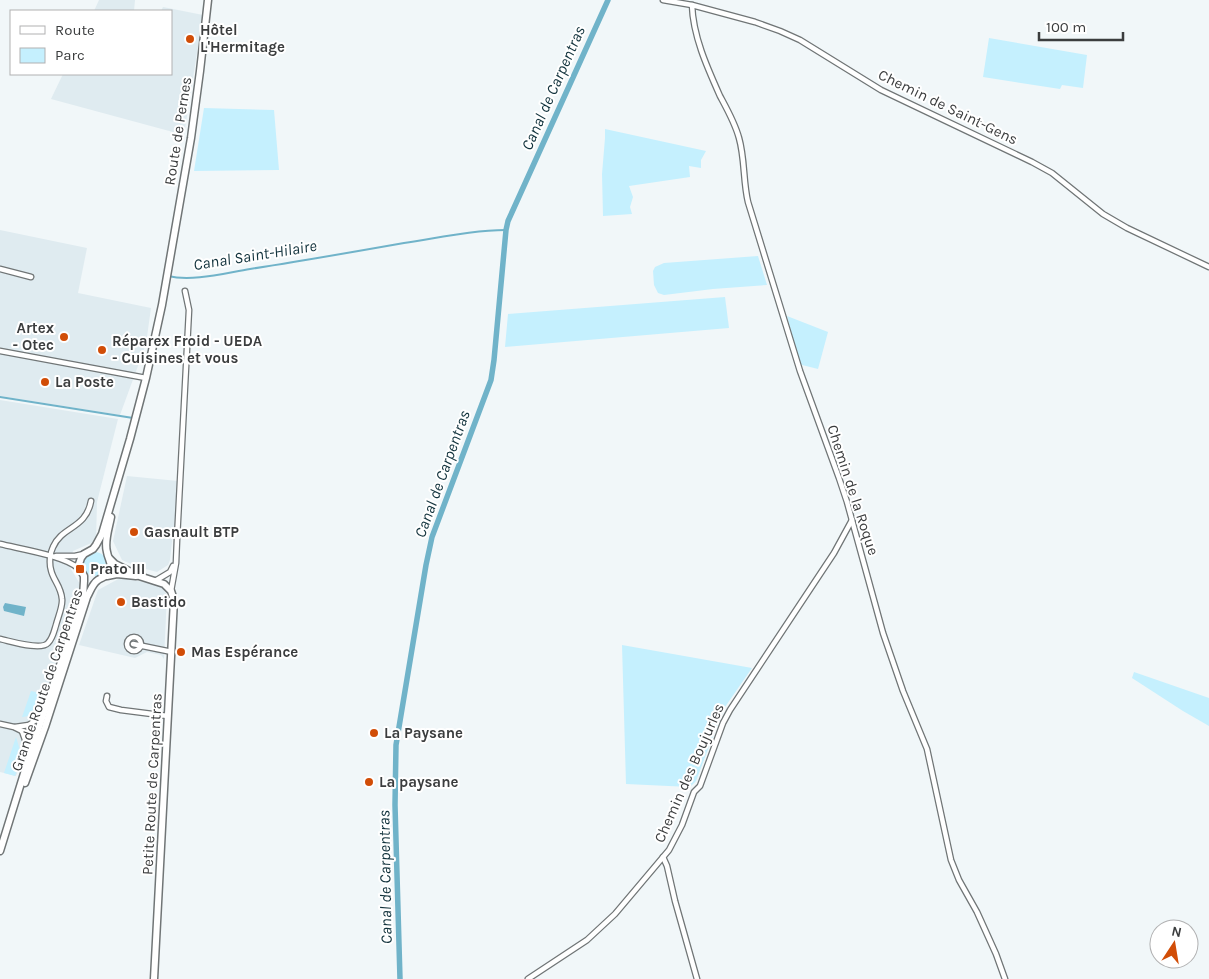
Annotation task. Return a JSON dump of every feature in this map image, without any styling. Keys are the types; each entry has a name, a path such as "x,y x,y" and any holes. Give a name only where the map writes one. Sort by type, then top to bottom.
{"main road":[{"name":"Route de Pernes","path":"146,378 169,265 191,138 208,0"},
{"path":"107,576 111,565 106,545 107,536 119,481 146,378"},
{"path":"84,554 96,545 102,534 119,481"},
{"path":"92,549 103,551 115,564 140,576 164,584 171,591"},
{"name":"Grande Route de Carpentras","path":"1,848 82,597 84,576 79,564 84,554"},
{"path":"107,576 117,574 140,576"},
{"name":"Grande Route de Carpentras","path":"84,576 93,580 103,579 107,576"},
{"name":"Grande Route de Carpentras","path":"32,753 45,727 85,603 91,589 98,580"},
{"name":"Petite Route de Carpentras","path":"154,979 172,652 174,600 171,591"}],"street":[{"name":"Chemin de Saint-Gens","path":"663,0 692,5 756,22 800,40 881,90 1059,178 1103,214 1127,228 1209,267"},
{"name":"Chemin de la Roque","path":"692,5 693,23 700,45 739,139 748,202 800,371 839,478 883,633 902,691 927,749 951,860 959,880 977,912 1005,979"},
{"path":"0,269 30,277"},
{"name":"Petite Route de Carpentras","path":"171,591 176,563 189,310 185,291"},
{"path":"0,350 146,378"},
{"path":"0,639 35,646 48,644 53,634 62,600 59,585 51,570 50,556 53,546 60,536 82,521 89,511 91,501"},
{"name":"Chemin des Boujurles","path":"528,979 587,940 614,914 669,850 682,825 694,792 700,786 723,723 730,710 834,553 852,520"},
{"path":"0,544 50,556 68,562 80,569"},
{"path":"50,556 84,554"},
{"path":"155,581 170,572 176,563"},
{"path":"134,644 172,652"},
{"path":"107,696 106,701 109,707 168,716"},
{"path":"0,724 14,727 29,725 44,713"},
{"path":"29,725 38,734"},
{"path":"14,727 22,732 38,734"},
{"path":"38,734 45,727"},
{"path":"22,732 32,753"},
{"path":"663,857 697,979"}],"shaded area":[{"path":"99,0 135,0 134,10 94,10"},
{"path":"163,7 203,15 184,135 51,99 63,75 172,75 172,10 162,10"},
{"path":"0,230 87,248 78,293 151,308 146,344 120,415 0,396"},
{"path":"0,400 118,419 97,502 96,541 73,551 69,566 80,584 47,692 16,776 0,772"},
{"path":"127,476 178,481 175,532 173,532 170,560 168,565 157,572 122,560 113,541"},
{"path":"122,577 161,586 167,595 164,659 161,655 147,652 135,658 79,645 98,590"},
{"path":"5,603 26,607 24,616 4,611"}],"green space":[{"path":"989,38 1087,55 1083,88 1062,85 1060,89 983,77"},
{"path":"204,108 274,110 279,170 194,171"},
{"path":"605,129 706,151 701,160 701,168 689,166 690,177 629,186 633,197 630,207 632,214 603,216 602,174"},
{"path":"758,256 767,285 664,295 658,293 654,285 653,271 655,267 664,263"},
{"path":"725,297 729,328 505,347 508,314"},
{"path":"787,316 828,332 818,369 802,365 799,361"},
{"path":"95,552 103,556 107,564 103,572 95,576 87,572 83,564 87,556"},
{"path":"622,645 752,668 725,707 696,781 690,787 626,784"},
{"path":"1134,672 1209,698 1209,726 1132,678"},
{"path":"31,691 44,694 34,712 22,717"},
{"path":"16,737 20,757 15,776 4,773"}],"waterway":[{"name":"Canal de Carpentras","path":"400,979 395,805 396,745 426,565 432,537 491,380 508,221 608,0"},
{"name":"Canal Saint-Hilaire","path":"168,276 177,278 209,276 480,231 506,230"},
{"name":"Canal Saint-Hilaire","path":"0,397 133,418"}],"place":[{"name":"Hôtel L'Hermitage","path":"190,39"},
{"name":"Artex - Otec","path":"64,337"},
{"name":"Réparex Froid - UEDA - Cuisines et vous","path":"102,350"},
{"name":"La Poste","path":"45,382"},
{"name":"Gasnault BTP","path":"134,532"},
{"name":"Prato III","path":"80,569"},
{"name":"Bastido","path":"121,602"},
{"name":"Mas Espérance","path":"181,652"},
{"name":"La Paysane","path":"374,733"},
{"name":"La paysane","path":"369,782"}]}
